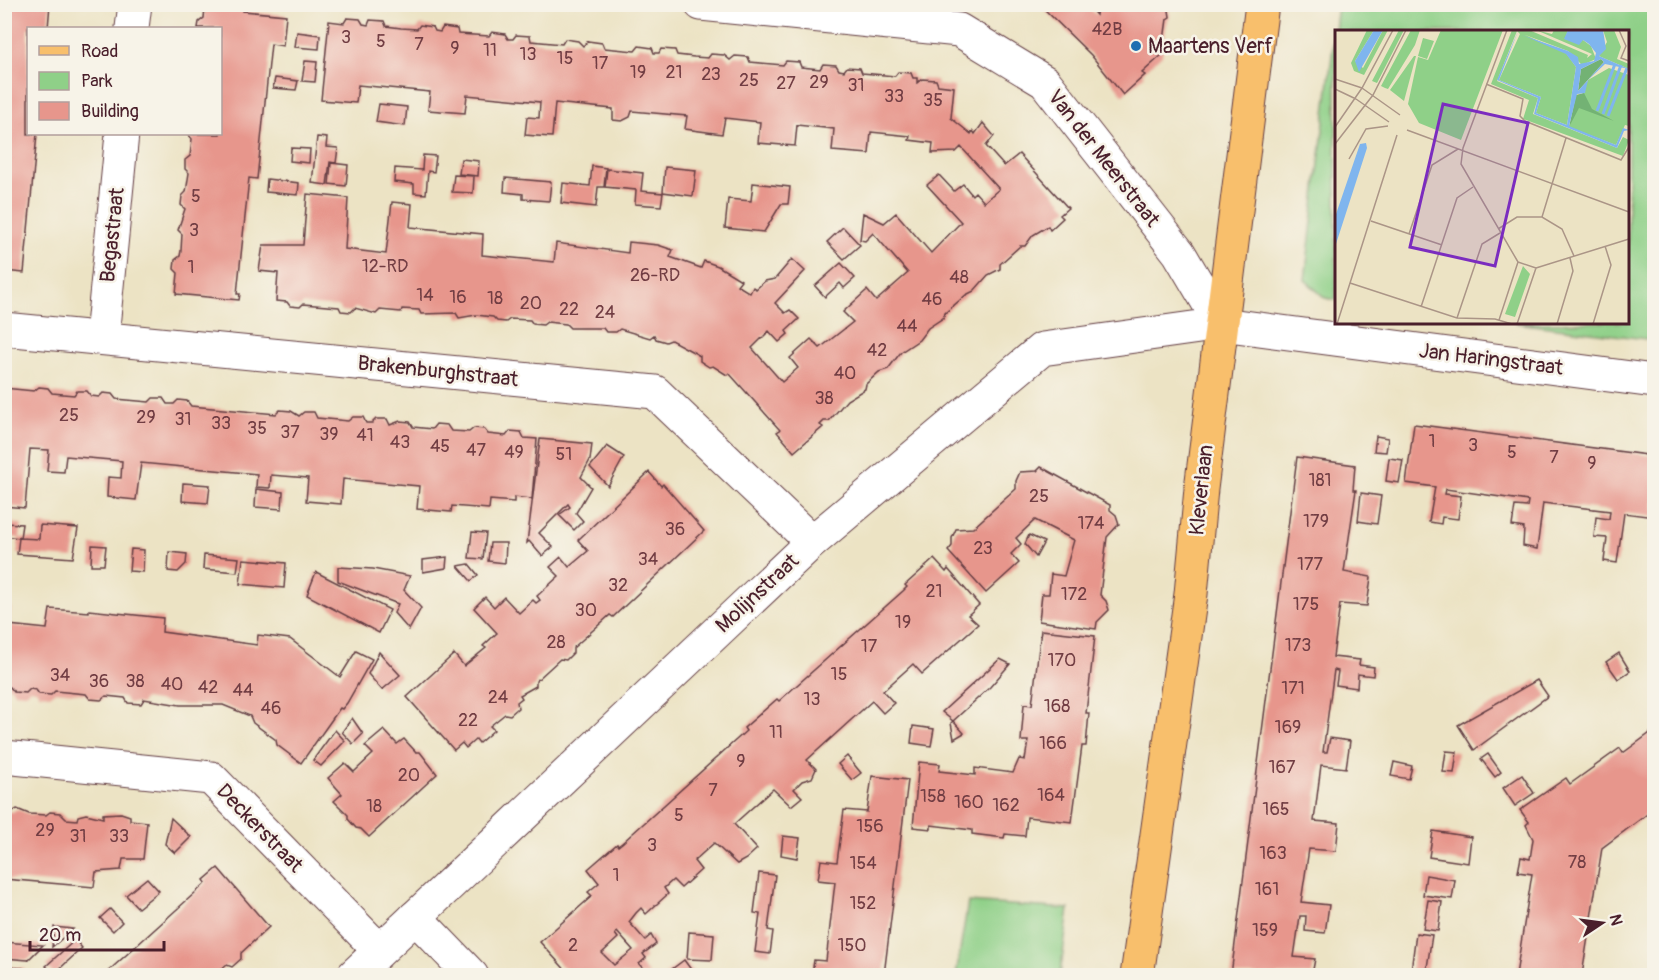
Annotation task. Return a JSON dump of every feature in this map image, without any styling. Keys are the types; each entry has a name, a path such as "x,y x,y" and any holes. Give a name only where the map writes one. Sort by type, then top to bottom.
{"main road":[{"name":"Kleverlaan","path":"1137,975 1191,594 1221,324 1262,4"}],"street":[{"path":"132,27 135,4"},
{"name":"Van der Meerstraat","path":"701,4 959,30 1045,82 1179,253 1221,324"},
{"name":"Begastraat","path":"102,338 122,135"},
{"name":"Jan Haringstraat","path":"1221,324 1654,381"},
{"name":"Molijnstraat","path":"353,975 812,542 1042,349 1221,324"},
{"name":"Brakenburghstraat","path":"4,329 655,392 812,542"},
{"name":"Deckerstraat","path":"4,757 211,778 379,950"},
{"path":"415,917 472,975"}],"green space":[{"path":"1338,5 1654,5 1654,340 1524,324 1629,324 1629,30 1335,30"},
{"path":"1335,30 1335,300 1325,298 1305,280"},
{"path":"968,902 1069,909 1060,975 956,975"}],"building":[{"path":"4,4 50,4 48,27 27,27 27,135 37,135 24,273 4,271"},
{"path":"226,4 244,4 243,11 286,15 283,46 271,44 257,179 249,178 237,294 240,294 239,300 176,294 178,273 174,269 175,260 180,256 181,251 182,234 178,230 185,209 181,205 189,173 185,169 185,160 190,156 192,139 189,135 222,135 222,27 198,27 199,22 204,18 205,7 226,9"},
{"path":"1039,4 1086,4 1096,15 1097,4 1168,4 1170,17 1167,19 1162,55 1123,95 1091,55"},
{"path":"347,18 360,19 363,24 368,25 370,20 384,21 386,26 401,28 417,29 420,25 433,27 435,31 440,32 443,27 457,29 458,34 489,36 492,32 505,34 508,39 513,39 516,35 530,36 531,41 562,44 565,39 578,41 583,46 588,41 602,43 604,48 635,51 639,46 652,48 654,53 659,53 661,49 675,50 677,55 694,57 708,58 711,54 724,55 730,60 735,56 748,57 750,62 783,65 786,61 799,62 801,67 820,69 823,64 836,65 839,70 844,71 847,67 860,68 862,73 895,76 898,72 911,73 913,78 917,78 917,83 922,79 936,80 938,85 954,87 951,118 971,134 973,131 975,134 983,123 994,136 986,146 1004,166 1019,154 1068,208 1060,215 1063,218 1050,230 1048,226 1033,235 1025,246 1020,246 1000,264 1000,269 988,275 974,291 966,295 945,313 943,318 928,328 919,340 901,352 888,369 879,372 866,384 865,389 847,400 829,421 824,421 820,425 823,427 794,452 777,432 780,430 729,373 727,375 713,366 709,367 700,361 700,356 671,340 666,342 656,339 654,335 650,338 620,329 616,332 606,332 603,328 570,328 566,324 547,322 543,325 533,324 530,320 510,319 506,322 497,321 493,317 476,315 459,318 456,313 421,314 419,310 402,309 401,312 380,310 376,314 355,308 351,312 341,311 339,307 303,304 300,307 290,306 287,302 276,301 278,273 259,271 263,245 303,245 307,194 348,198 345,249 386,254 392,202 412,204 410,227 483,234 482,255 554,262 556,243 628,253 629,242 658,245 673,250 670,257 701,268 704,261 718,266 741,280 737,285 750,293 753,287 756,289 765,281 775,279 792,259 805,271 775,303 785,313 790,310 799,319 786,331 788,334 779,342 769,331 752,348 782,382 798,368 790,358 811,339 820,348 853,322 843,312 867,290 876,301 908,273 873,233 865,241 860,240 863,213 884,223 896,213 931,253 961,222 927,185 939,175 954,191 963,184 972,195 975,192 984,202 999,189 961,147 956,152 932,153 933,143 909,140 910,136 871,132 869,154 832,151 834,129 797,125 795,146 758,143 760,122 725,118 722,134 685,129 687,116 632,111 630,117 622,121 613,120 613,109 555,103 552,137 537,136 525,135 527,117 539,118 540,102 467,95 465,113 428,110 430,92 358,85 356,103 321,100 329,21 344,23"},
{"path":"297,32 320,35 319,49 295,47"},
{"path":"305,61 317,62 315,82 302,81"},
{"path":"275,78 298,81 296,90 273,88"},
{"path":"379,104 407,107 405,126 376,122"},
{"path":"317,137 327,138 326,147 338,148 336,163 330,162 327,185 312,183"},
{"path":"291,148 310,149 309,163 290,161"},
{"path":"423,155 436,156 434,172 428,171 426,194 414,193 414,184 394,182 395,168 422,170"},
{"path":"461,159 479,161 478,176 459,174"},
{"path":"331,163 348,165 346,186 329,184"},
{"path":"592,166 606,168 604,187 598,187 596,207 561,203 563,183 590,186"},
{"path":"665,167 696,170 693,196 663,192"},
{"path":"607,169 643,173 641,191 663,193 661,206 635,204 636,190 605,187"},
{"path":"454,175 474,176 473,193 452,192"},
{"path":"505,178 551,182 549,201 523,199 523,194 504,192"},
{"path":"267,179 299,183 298,195 266,192"},
{"path":"753,183 790,187 788,204 781,204 764,232 725,228 728,199 751,201"},
{"path":"843,227 860,245 844,259 827,242"},
{"path":"841,263 855,278 844,288 840,283 825,297 815,286"},
{"path":"39,387 48,388 52,393 74,395 77,391 87,391 91,396 99,397 103,393 112,394 116,399 149,402 153,398 163,398 167,404 174,404 178,400 187,401 191,406 276,414 280,410 291,411 299,416 304,412 314,412 317,418 348,421 353,417 363,417 366,423 372,423 376,419 387,419 390,425 400,421 410,422 413,427 432,429 436,424 447,425 451,431 469,432 474,428 484,429 488,434 506,436 510,431 521,432 524,438 537,439 532,499 514,497 514,502 490,500 489,509 452,506 451,512 417,509 419,486 343,479 341,504 306,501 308,478 271,475 270,488 256,487 257,474 141,463 136,500 107,497 108,477 121,478 122,461 66,456 64,472 47,471 49,450 30,449 25,508 4,506 4,388 34,391"},
{"path":"1414,424 1654,456 1654,517 1624,513 1617,563 1604,561 1607,538 1594,537 1596,517 1609,519 1610,511 1543,503 1537,549 1523,546 1524,528 1512,526 1515,506 1527,507 1528,501 1446,489 1445,494 1461,496 1458,519 1442,517 1441,524 1429,522 1435,487 1406,483"},
{"path":"1376,436 1388,438 1386,452 1374,451"},
{"path":"540,439 592,444 590,460 581,477 591,487 576,513 583,521 574,530 559,515 570,507 568,504 539,533 553,547 542,556 529,541 527,543"},
{"path":"607,446 624,457 608,486 590,467"},
{"path":"1297,457 1355,465 1353,490 1356,490 1344,572 1371,577 1367,606 1340,604 1333,657 1360,660 1359,665 1374,667 1373,676 1358,674 1357,688 1336,685 1338,671 1334,670 1323,752 1327,752 1330,738 1350,741 1346,768 1321,765 1314,821 1339,823 1336,851 1309,849 1301,902 1329,905 1325,933 1305,931 1306,916 1300,916 1294,957 1315,959 1312,975 1231,975"},
{"path":"1389,458 1403,460 1399,483 1386,481"},
{"path":"1041,467 1110,505 1110,510 1116,515 1119,524 1107,537 1100,595 1106,601 1109,610 1097,622 1096,629 1039,621 1042,594 1049,594 1051,574 1064,576 1074,540 1035,520 1016,538 1021,544 1011,554 1019,563 986,593 948,551 952,546 952,538 956,529 973,528 1016,489 1016,481 1020,472 1037,471"},
{"path":"649,472 661,486 663,484 704,531 613,617 610,615 573,648 573,653 566,660 560,659 536,681 536,686 520,695 522,698 517,702 518,708 510,715 505,714 490,726 494,730 479,743 476,739 466,748 462,743 454,750 407,697 454,654 464,666 486,648 483,646 497,633 474,608 485,597 494,607 504,597 519,613 533,600 536,603 540,600 537,596 559,576 550,567 561,557 569,567 588,551 578,540"},
{"path":"183,483 210,485 208,503 182,501"},
{"path":"256,489 283,492 282,509 255,507"},
{"path":"1361,493 1381,496 1377,524 1358,521"},
{"path":"4,523 22,524 20,538 39,539 40,525 78,528 73,558 17,554 19,538 4,536"},
{"path":"472,532 486,533 483,559 469,558"},
{"path":"1029,535 1044,542 1036,557 1025,544"},
{"path":"490,543 506,543 505,563 488,561"},
{"path":"92,545 106,546 104,565 91,565"},
{"path":"131,549 144,550 143,572 129,571"},
{"path":"169,552 187,554 186,564 178,572 168,571"},
{"path":"204,555 239,558 237,572 203,569"},
{"path":"447,557 446,568 423,572 423,560"},
{"path":"243,559 286,563 284,588 240,584"},
{"path":"934,559 946,572 948,569 979,605 968,615 978,624 922,674 913,664 883,691 894,703 883,713 872,701 807,760 816,769 812,778 802,781 794,789 802,797 791,806 773,789 734,824 757,849 746,859 737,864 714,843 694,861 701,870 681,888 673,880 664,888 668,894 646,914 641,908 636,913 629,922 645,940 651,935 656,944 643,954 646,958 639,964 649,975 570,975 540,942 592,896 588,892 599,883 588,869 617,844 618,846 622,843 746,731 744,728 777,699 779,701 903,591 907,587 905,585","holes":["617,932 633,950 614,965 602,953 618,938 615,934"]},
{"path":"469,564 478,575 471,581 458,566"},
{"path":"338,567 373,569 410,576 404,590 421,608 409,630 394,613 398,604 338,581"},
{"path":"316,572 390,610 379,633 307,595"},
{"path":"5,605 11,606 9,625 47,629 50,609 89,612 89,610 163,618 162,632 257,645 258,635 290,639 340,677 356,651 372,659 347,703 342,709 340,708 301,763 253,723 250,716 223,705 180,705 144,699 141,704 128,703 125,698 106,696 101,700 90,699 86,694 55,691 51,695 39,694 36,690 30,689 26,693 14,692 10,687 5,687"},
{"path":"1041,630 1095,636 1086,713 1089,713 1086,746 1082,746 1072,822 1027,817 1025,836 1005,834 1004,838 972,834 972,830 931,825 931,829 913,827 919,762 940,764 939,771 975,775 975,768 1013,773 1019,759 1025,760 1028,741 1021,741 1024,704 1032,705"},
{"path":"379,652 400,675 382,690 368,674"},
{"path":"1619,653 1630,671 1618,679 1606,662"},
{"path":"1000,659 1010,664 990,687 953,721 942,712"},
{"path":"1537,680 1548,696 1474,750 1458,725"},
{"path":"352,718 363,734 353,744 342,732"},
{"path":"953,721 964,733 954,739 951,723"},
{"path":"913,726 934,729 931,746 911,743"},
{"path":"335,730 345,741 321,766 313,760"},
{"path":"384,730 397,744 404,739 416,752 420,752 437,774 369,837 361,829 356,828 348,819 348,815 334,801 342,794 328,778 345,763 354,772 373,754 365,746"},
{"path":"1653,731 1654,809 1602,848 1582,975 1516,975 1532,874 1518,872 1521,857 1530,859 1533,839 1526,825 1529,822 1520,810 1566,778 1570,784 1620,748 1623,753"},
{"path":"1446,751 1457,752 1454,773 1443,772"},
{"path":"1488,754 1501,772 1495,777 1481,759"},
{"path":"847,756 861,773 852,780 838,764"},
{"path":"1394,762 1412,766 1409,779 1391,776"},
{"path":"1522,775 1534,793 1515,806 1503,788"},
{"path":"872,776 908,780 884,975 812,975 814,960 826,961 835,882 818,880 821,860 837,862 844,810 867,812"},
{"path":"17,809 29,814 60,813 66,819 77,820 78,816 86,814 103,818 103,814 121,813 130,816 130,820 147,822 143,859 123,859 121,870 96,872 94,887 4,879 4,811 12,812"},
{"path":"171,818 191,837 175,853 165,844"},
{"path":"1433,831 1471,837 1468,863 1429,857"},
{"path":"783,836 800,838 797,858 781,855"},
{"path":"218,868 269,927 241,953 241,959 232,967 227,965 215,975 104,975 206,883 204,880"},
{"path":"759,873 775,875 768,930 773,931 770,954 755,952 760,914 754,913"},
{"path":"1426,875 1455,880 1452,899 1423,895"},
{"path":"147,878 159,891 138,908 126,895"},
{"path":"1428,900 1442,902 1438,931 1423,929"},
{"path":"110,909 122,922 113,931 100,918"},
{"path":"54,927 73,929 52,947"},
{"path":"689,932 714,934 712,960 687,959"},
{"path":"1416,933 1432,935 1426,974 1411,971"},
{"path":"75,940 82,948 54,974 46,966"},
{"path":"4,942 43,945 28,960 4,958"},
{"path":"684,960 695,975 664,975"},
{"path":"4,967 23,968 28,975 4,975"}],"place":[{"name":"Maartens Verf","path":"1136,46"}]}
